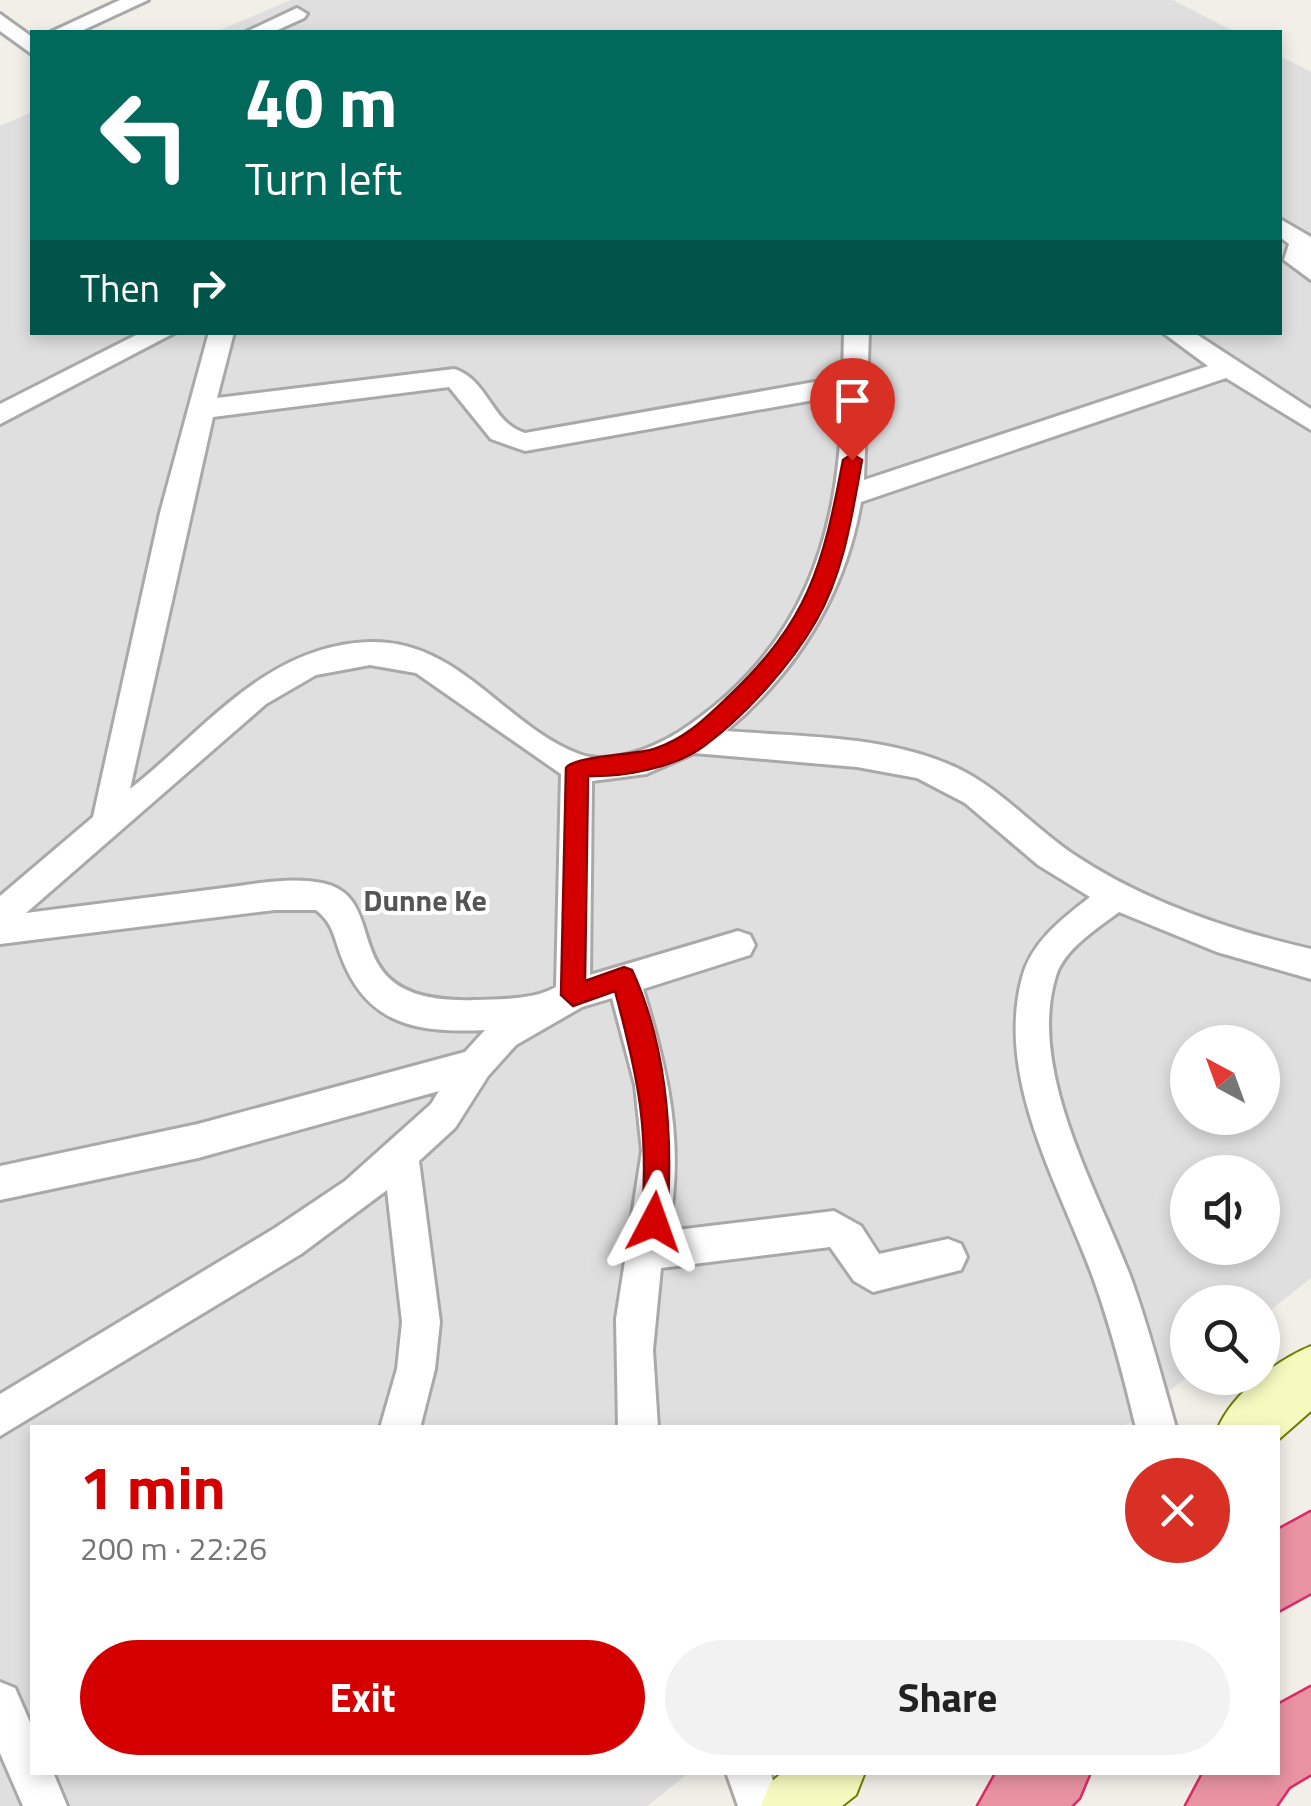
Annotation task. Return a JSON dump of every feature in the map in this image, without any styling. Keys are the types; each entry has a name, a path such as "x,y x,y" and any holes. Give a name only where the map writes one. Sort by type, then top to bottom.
{"highway":[{"path":"1280,1574 1311,1547"},
{"path":"1280,1752 1311,1723"},
{"path":"1014,1806 1050,1775"},
{"path":"1222,1806 1255,1775"}],"street":[{"path":"67,30 138,0"},
{"path":"261,30 297,14"},
{"path":"0,20 30,45"},
{"path":"1282,227 1302,242 1296,260 1311,272"},
{"path":"0,415 158,335"},
{"path":"107,823 166,548 221,335"},
{"path":"0,920 53,863 150,790 231,712 276,680 336,658 377,653 417,657 534,743 577,768 609,768 657,757 696,741 760,679 808,618 836,546 848,496 856,424 856,335"},
{"path":"1179,335 1311,421"},
{"path":"848,496 1229,368"},
{"path":"202,408 454,378 464,384 497,433 525,442 855,384"},
{"path":"696,741 901,761 943,775 973,792 1068,868 1118,894 1262,954 1311,964"},
{"path":"557,1003 577,768"},
{"path":"1118,894 1069,934 1040,970 1032,1006 1046,1102 1058,1151 1112,1276 1155,1425"},
{"path":"0,930 275,896 322,896 346,917 361,970 385,1002 406,1011 465,1015 557,1003"},
{"path":"0,1416 288,1241 402,1156 443,1116 476,1065 504,1034 557,1003 624,978 738,945"},
{"path":"624,978 651,1077 660,1150 648,1252 637,1303 633,1390 638,1425"},
{"path":"0,1183 198,1141 476,1065"},
{"path":"401,1425 416,1369 420,1322 402,1156"},
{"path":"648,1252 834,1229 853,1240 865,1268 872,1274 948,1257"},
{"path":"1251,1425 1311,1374"},
{"path":"0,1703 30,1772"},
{"path":"31,1775 45,1806"},
{"path":"749,1775 760,1806"},
{"path":"793,1806 829,1775"}],"shaded area":[{"path":"291,0 1173,0 1231,30 220,30"},
{"path":"1282,57 1311,72 1311,1278 1280,1303 1280,1285 1170,1285 1170,1390 1127,1425 30,1425 30,1775 686,1775 647,1806 0,1806 0,126 30,113 30,335 1282,335"}],"district":[{"name":"Dunne Ke","path":"425,901"}],"route":[{"path":"654,1222 660,1150 651,1077 624,978 573,995 577,768 609,768 657,757 696,741 760,679 808,618 836,546 852,460"}]}
